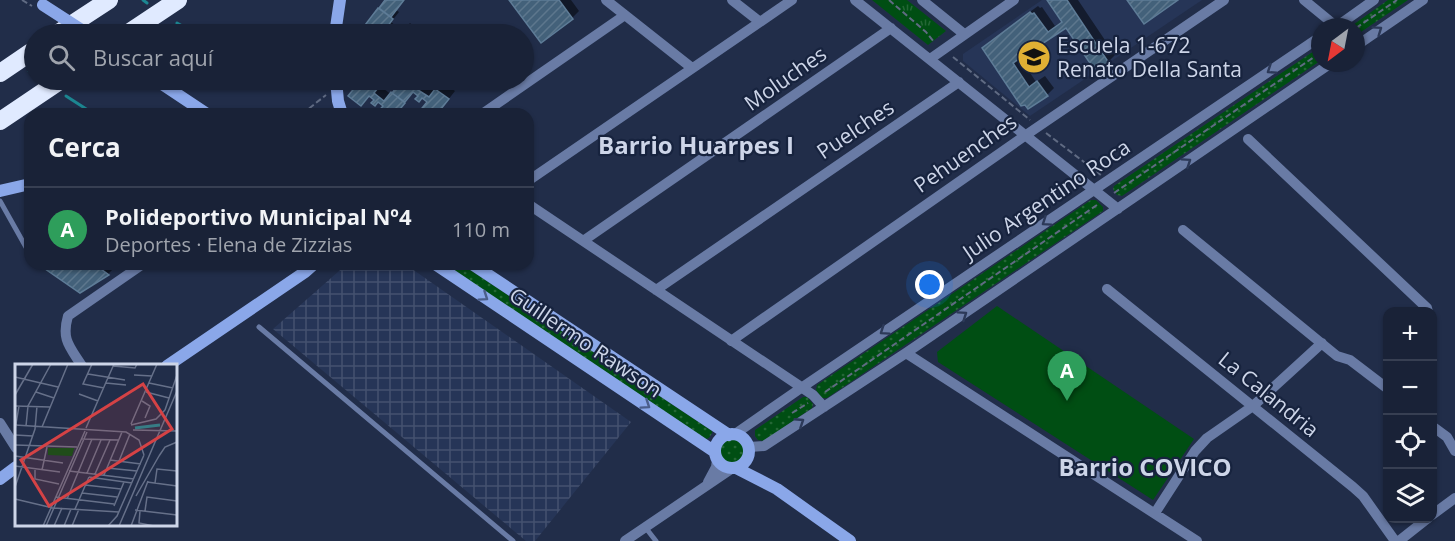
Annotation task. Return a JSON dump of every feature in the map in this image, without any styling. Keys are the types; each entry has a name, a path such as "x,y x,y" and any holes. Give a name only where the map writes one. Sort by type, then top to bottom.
{"highway":[{"path":"72,24 109,0"},
{"path":"142,24 178,0"},
{"path":"0,73 24,57"},
{"path":"0,121 46,90"}],"main road":[{"path":"336,24 340,0"},
{"path":"38,4 71,24"},
{"path":"171,90 198,108"},
{"path":"337,90 341,108"},
{"path":"0,191 24,185"},
{"path":"170,364 307,270"},
{"name":"Guillermo Rawson","path":"444,270 716,455"},
{"name":"Guillermo Rawson","path":"481,270 732,434"},
{"path":"733,468 740,467 747,460 749,447 744,439 732,434 724,436 717,442 716,455 722,466 733,468 777,489"},
{"path":"747,460 777,489 850,541"},
{"path":"0,479 15,468"}],"street":[{"path":"606,0 692,68"},
{"path":"732,0 760,22"},
{"path":"534,177 792,0"},
{"path":"855,0 1112,204"},
{"path":"922,0 964,34"},
{"path":"930,59 1014,0"},
{"name":"Pehuenches","path":"730,341 1224,0"},
{"path":"1304,0 1325,18"},
{"path":"1349,18 1374,0"},
{"path":"1365,40 1423,0"},
{"path":"534,78 625,15"},
{"name":"Moluches","path":"583,241 891,28"},
{"name":"Julio Argentino Roca","path":"732,434 1311,44"},
{"path":"749,447 764,446 906,353 1112,204 1317,72"},
{"name":"Puelches","path":"656,290 958,82"},
{"path":"491,108 517,90"},
{"path":"1248,139 1426,307"},
{"path":"534,208 801,388 824,407"},
{"path":"1183,230 1337,356 1350,360 1383,385"},
{"path":"81,364 67,340 65,328 68,316 134,270"},
{"name":"La Calandria","path":"1107,289 1353,487 1363,496 1397,541"},
{"path":"1155,513 1195,451 1207,438 1253,406 1322,343"},
{"path":"906,353 1197,541"},
{"path":"0,423 15,446"},
{"path":"1437,430 1447,437 1455,451"},
{"path":"704,488 714,472 716,455"},
{"path":"625,541 733,468"},
{"path":"1437,511 1455,498"},
{"path":"1397,541 1422,523"}],"lane":[{"path":"0,201 24,244"},
{"path":"258,327 513,541"},
{"path":"645,527 656,541"}],"path":[{"path":"22,0 38,4"},
{"path":"785,418 1128,193 1038,127 933,41 890,0"},
{"path":"1365,22 1397,0"},
{"path":"1112,204 1121,189 1311,59"},
{"path":"310,108 331,90"}],"shaded area":[{"name":"Escuela 1-672 Renato Della Santa","path":"1042,0 1202,0 1030,116 963,61 963,54"},
{"path":"340,270 414,270 631,422 535,541 526,541 273,329"}],"green space":[{"path":"872,0 907,0 946,31 928,45"},
{"path":"1388,0 1408,0 1365,29 1365,18 1363,18"},
{"path":"1311,53 1311,67 1122,196 1117,195 1113,189 1114,186"},
{"path":"1091,200 1096,200 1103,207 1103,211 827,398 822,398 816,390 817,385"},
{"path":"453,270 470,270 712,431 706,439"},
{"path":"997,306 1194,439 1153,500 938,362 937,352"},
{"path":"803,397 807,397 813,404 812,408 764,441 758,440 755,430"},
{"path":"732,439 741,443 745,452 741,461 732,465 723,461 719,452 723,443"}],"building":[{"path":"385,0 404,0 391,17 379,8"},
{"path":"509,0 559,0 573,19 541,43 534,34 534,24 527,24"},
{"path":"1047,0 1067,0 1109,63 1096,72 1066,28 1013,63 1029,87 1037,81 1048,96 1028,109 1025,105 1021,106 982,48 1030,12 1034,13 1048,32 1062,22"},
{"path":"1127,0 1178,0 1144,24"},
{"path":"378,8 393,19 389,24 366,24"},
{"path":"353,90 376,90 374,93 384,101 391,92 405,103 401,108 381,108 383,106 378,102 375,106 371,103 374,100 369,96 361,106 348,96"},
{"path":"394,90 418,90 429,97 436,90 449,99 442,108 422,108 427,102 422,98 419,102 415,99 418,96 413,92 405,102 392,93"},
{"path":"47,270 102,270 109,275 80,293"}],"waterway":[{"path":"143,0 147,3"},
{"path":"66,96 85,108"}],"place":[{"name":"Escuela 1-672 Renato Della Santa","path":"1034,57"},
{"name":"Polideportivo Municipal Nº4","path":"1067,401"}],"district":[{"name":"Barrio Huarpes I","path":"696,144"},
{"name":"Barrio COVICO","path":"1145,466"}]}
